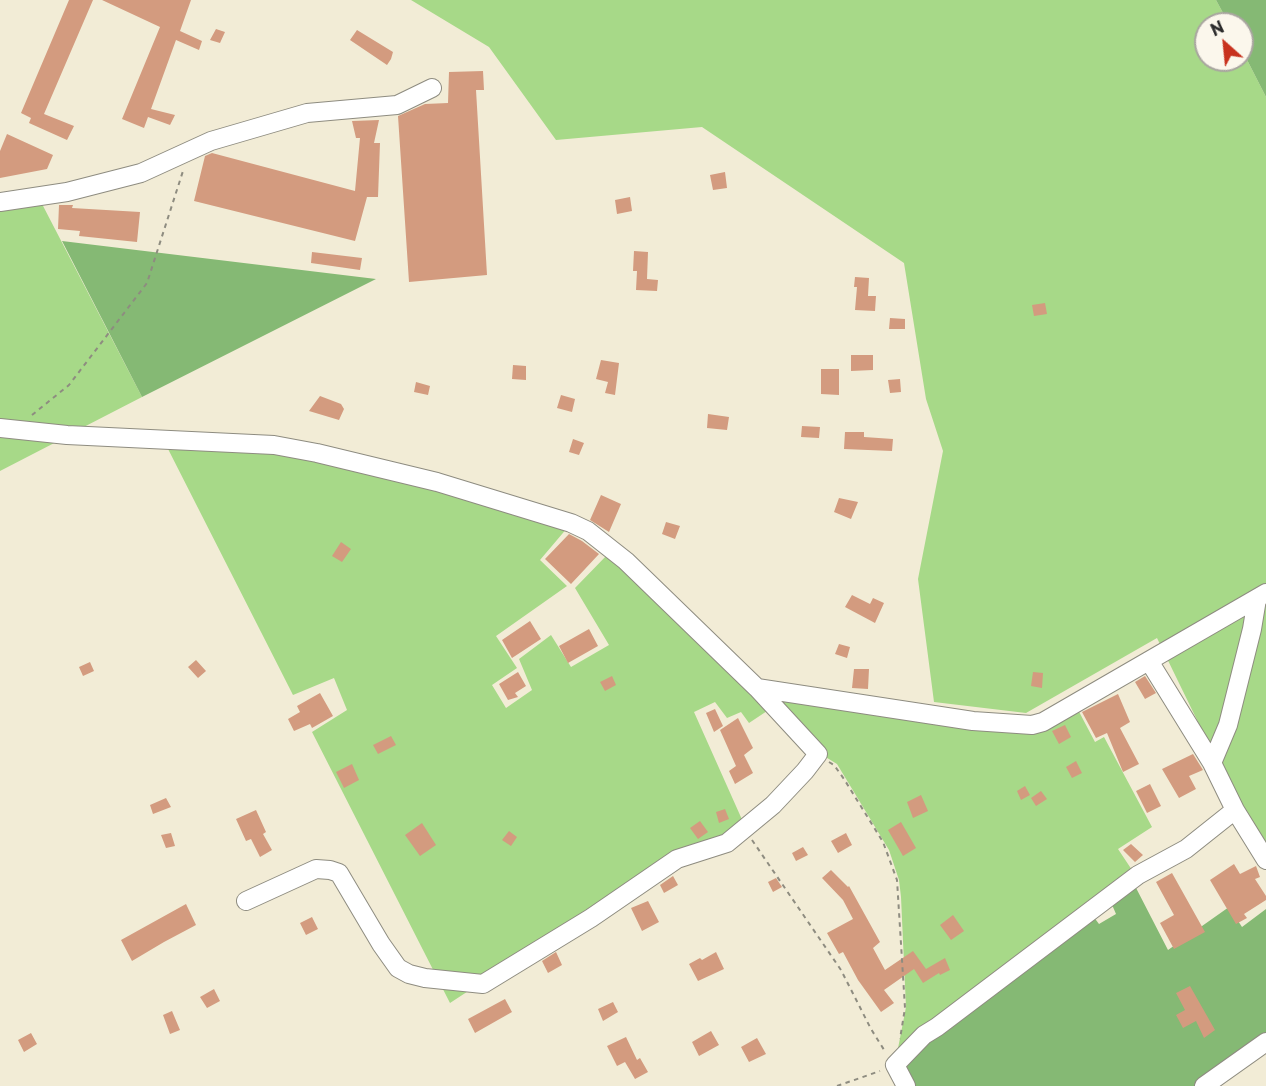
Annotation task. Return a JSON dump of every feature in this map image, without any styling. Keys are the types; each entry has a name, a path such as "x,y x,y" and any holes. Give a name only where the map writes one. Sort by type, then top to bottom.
{"street":[{"path":"0,202 67,192 141,173 211,141 307,113 397,105 432,88"},
{"path":"0,428 68,435 274,445 427,479 571,522 588,531 626,561 757,688 818,754 773,805 727,843 677,859 591,918 483,984 425,978 409,974 398,968 339,873 316,870 246,901"},
{"path":"757,688 973,721 1032,725 1043,722 1261,596"},
{"path":"1212,763 1228,724 1261,596"},
{"path":"1149,661 1212,763 1235,810 1266,860"},
{"path":"906,1086 895,1065 924,1035 1138,875 1186,849 1235,810"},
{"path":"1204,1086 1266,1042"}],"path":[{"path":"33,414 69,385 147,283 189,151"},
{"path":"818,754 834,765 844,779 883,842 897,880 905,1008 895,1065"},
{"path":"745,830 841,970 871,1029 895,1065"},
{"path":"837,1086 895,1065"}],"green space":[{"path":"411,0 1216,0 1222,12 1194,12 1194,72 1253,72 1266,97 1266,849 1218,763 1157,638 1026,713 934,702 918,579 943,451 926,399 904,263 702,127 556,140 489,47"},
{"path":"1216,0 1266,0 1266,97 1253,72 1254,12 1222,12"},
{"path":"41,202 142,397 76,431 0,427 0,209"},
{"path":"62,241 376,279 142,397"},
{"path":"0,434 62,439 0,471"},
{"path":"166,445 243,448 318,459 419,484 568,527 540,560 567,586 496,636 517,668 492,685 506,708 532,690 519,659 551,635 571,667 609,645 575,588 608,554 770,709 749,723 741,712 727,718 715,702 694,712 744,824 650,870 450,1003 312,732 347,710 334,678 293,695"},
{"path":"759,689 1033,729 1076,706 1095,742 1104,737 1152,827 1118,849 1134,873 895,1064 906,1007 901,897 899,880 889,850 837,764 819,753"},
{"path":"1134,884 1168,950 1229,907 1242,927 1266,909 1266,1038 1200,1086 910,1086 898,1065 1093,916 1099,924 1116,914 1110,900"}],"building":[{"path":"69,0 93,0 44,114 74,126 67,140 29,123 31,118 21,113"},
{"path":"102,0 191,0 180,31 202,41 199,50 176,40 151,109 175,115 170,125 148,117 144,128 122,119 160,27"},
{"path":"216,29 225,32 220,43 210,40"},
{"path":"357,30 393,52 387,65 350,40"},
{"path":"483,71 484,90 476,90 487,275 409,282 398,116 425,104 448,103 449,72"},
{"path":"379,120 374,143 380,143 378,197 367,197 355,241 194,201 205,156 212,153 355,191 360,138 356,138 352,121"},
{"path":"7,134 53,155 47,169 0,178 0,151"},
{"path":"725,172 727,188 713,190 710,175"},
{"path":"630,197 632,211 617,214 615,200"},
{"path":"59,205 73,205 72,208 140,212 137,242 79,236 80,231 58,229"},
{"path":"634,251 648,252 647,279 658,280 657,291 636,290 637,271 633,271"},
{"path":"312,252 362,258 360,270 311,263"},
{"path":"855,277 869,278 868,296 876,296 875,311 855,310 857,287 854,287"},
{"path":"1045,303 1047,314 1034,316 1032,305"},
{"path":"890,318 905,319 905,329 889,329"},
{"path":"851,355 873,355 873,370 851,371"},
{"path":"601,360 619,363 615,395 605,393 608,382 596,379"},
{"path":"513,365 526,366 526,380 512,379"},
{"path":"821,369 839,369 839,395 821,394"},
{"path":"900,379 901,392 890,393 888,380"},
{"path":"416,382 430,386 428,395 414,392"},
{"path":"561,395 575,399 572,412 557,408"},
{"path":"320,396 341,404 344,409 339,420 309,411"},
{"path":"708,414 729,417 727,430 707,428"},
{"path":"802,426 820,427 819,438 801,437"},
{"path":"845,432 864,432 864,437 893,439 892,451 844,449"},
{"path":"573,439 584,443 579,455 569,452"},
{"path":"601,495 621,504 609,532 590,520"},
{"path":"839,498 858,502 851,519 834,512"},
{"path":"666,522 680,526 675,539 662,534"},
{"path":"569,534 599,554 571,584 545,559"},
{"path":"341,542 351,549 342,562 332,556"},
{"path":"852,595 870,604 873,598 884,603 875,623 845,607"},
{"path":"530,621 541,639 512,658 502,640"},
{"path":"589,629 598,646 568,663 559,646"},
{"path":"839,644 850,647 847,658 835,654"},
{"path":"196,660 206,671 198,678 188,667"},
{"path":"90,662 94,671 83,676 79,667"},
{"path":"854,669 869,669 868,689 852,688"},
{"path":"518,672 526,686 515,693 518,697 508,700 499,684"},
{"path":"1033,672 1043,673 1042,688 1031,686"},
{"path":"612,676 616,685 605,691 600,682"},
{"path":"1145,676 1156,693 1145,699 1135,682"},
{"path":"320,693 333,716 312,728 310,724 294,731 288,719 300,712 297,706"},
{"path":"1118,694 1130,722 1120,728 1139,764 1123,772 1107,733 1096,738 1082,712"},
{"path":"715,709 723,726 714,732 706,713"},
{"path":"738,718 753,748 744,755 753,773 735,784 729,771 736,766 720,730"},
{"path":"1065,725 1071,737 1059,744 1052,731"},
{"path":"391,736 396,745 378,754 373,745"},
{"path":"1193,754 1203,770 1189,776 1196,789 1179,798 1162,769"},
{"path":"1076,761 1082,773 1072,778 1066,767"},
{"path":"352,764 359,780 344,788 336,772"},
{"path":"1150,784 1161,806 1147,813 1136,791"},
{"path":"1025,786 1030,795 1021,800 1017,791"},
{"path":"1041,791 1047,799 1036,806 1031,798"},
{"path":"921,795 928,811 913,818 907,802"},
{"path":"166,798 171,807 153,814 150,805"},
{"path":"725,809 729,819 719,823 716,812"},
{"path":"256,810 266,832 263,834 272,850 260,857 251,839 246,841 236,819"},
{"path":"700,821 708,832 698,839 690,828"},
{"path":"901,822 916,848 903,856 888,830"},
{"path":"422,823 436,845 420,856 405,835"},
{"path":"509,831 517,837 511,846 502,840"},
{"path":"171,833 175,846 166,848 161,835"},
{"path":"846,833 852,845 838,853 831,841"},
{"path":"1131,844 1143,855 1135,862 1123,850"},
{"path":"803,847 808,855 796,861 792,853"},
{"path":"1234,864 1240,874 1256,866 1260,877 1255,879 1266,896 1266,900 1244,914 1247,918 1236,924 1210,880"},
{"path":"831,870 849,886 880,942 873,948 885,970 913,951 926,969 945,958 950,970 940,975 939,973 923,983 914,969 884,990 894,1003 881,1012 858,980 843,952 839,954 827,933 853,919 843,900 822,878"},
{"path":"1172,873 1205,932 1174,949 1160,923 1174,915 1156,882"},
{"path":"673,876 678,885 664,893 660,885"},
{"path":"776,878 782,887 773,892 768,882"},
{"path":"648,901 659,922 642,931 631,908"},
{"path":"186,904 196,925 132,961 121,940"},
{"path":"953,915 964,931 951,940 940,925"},
{"path":"312,917 318,929 306,935 300,923"},
{"path":"556,952 562,965 548,973 542,961"},
{"path":"716,952 724,969 698,981 689,964"},
{"path":"1190,986 1215,1030 1204,1038 1196,1021 1183,1028 1176,1015 1185,1010 1176,993"},
{"path":"214,989 220,1001 207,1008 200,997"},
{"path":"505,999 512,1012 475,1033 468,1019"},
{"path":"613,1002 618,1012 603,1021 598,1009"},
{"path":"172,1011 180,1030 170,1034 163,1015"},
{"path":"711,1031 719,1045 699,1056 692,1042"},
{"path":"31,1033 37,1044 24,1052 18,1040"},
{"path":"626,1037 637,1060 640,1058 648,1072 635,1079 625,1062 617,1066 607,1046"},
{"path":"757,1038 766,1054 749,1062 741,1047"}]}
